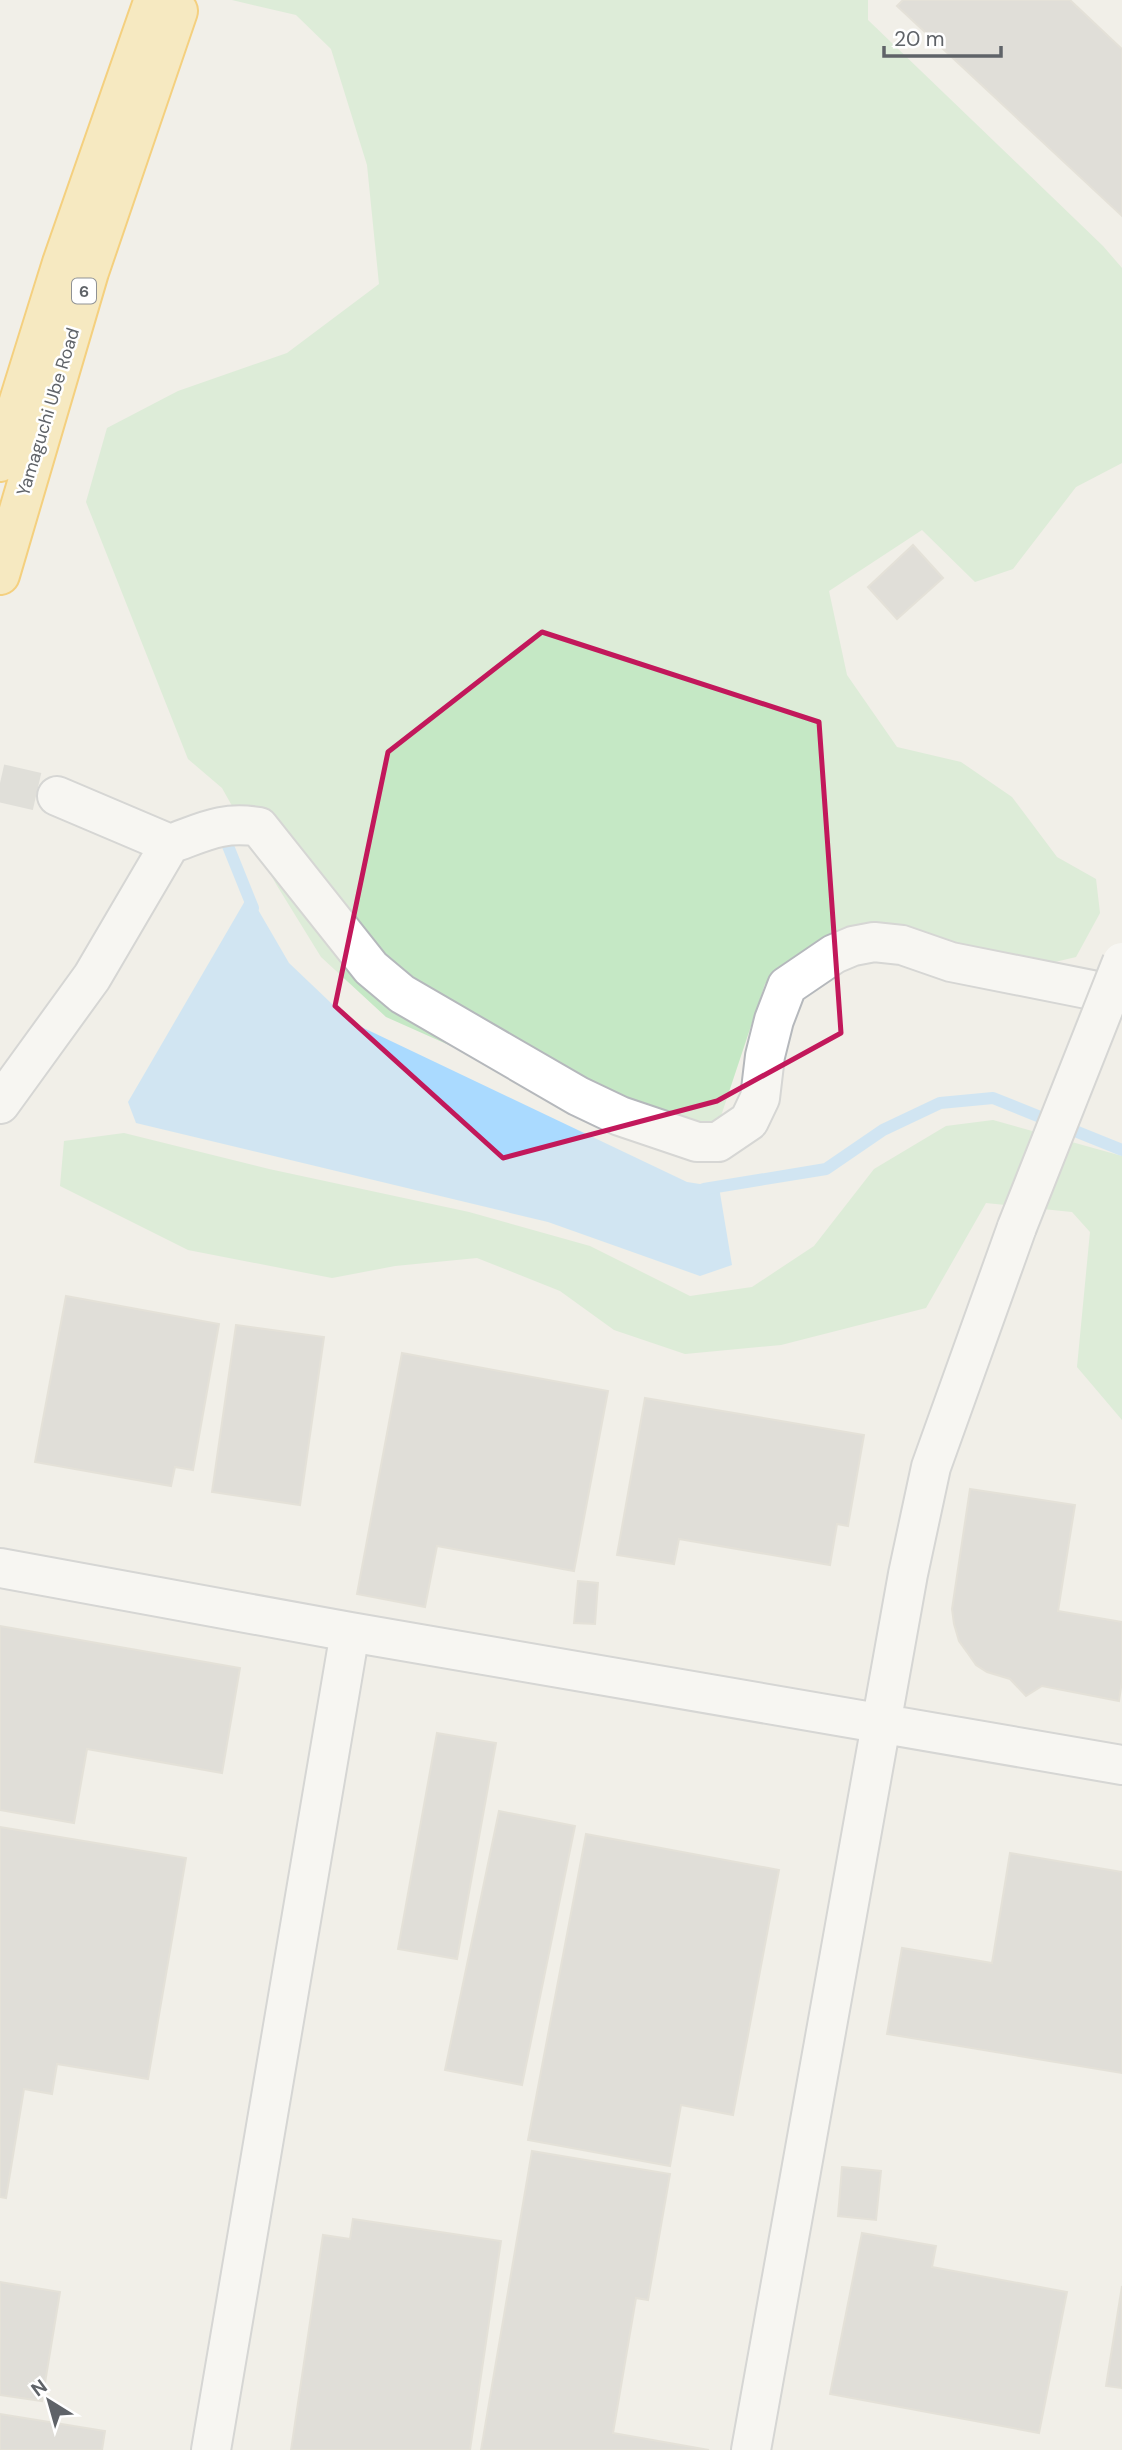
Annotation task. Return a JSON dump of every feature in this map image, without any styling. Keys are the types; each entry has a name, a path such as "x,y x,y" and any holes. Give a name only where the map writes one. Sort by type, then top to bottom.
{"highway":[{"name":"Yamaguchi Ube Road","path":"0,462 62,263 165,6"},
{"name":"Yamaguchi Ube Road","path":"0,575 165,6"}],"street":[{"path":"57,796 170,845"},
{"path":"0,1104 92,977 170,845 218,827 237,823 259,827 371,968 402,994 578,1096 620,1116 697,1142 718,1142 749,1121 760,1098 765,1056 774,1020 787,986 834,954 853,946 874,942 902,945 951,962 1122,996"},
{"path":"751,2450 880,1723 931,1467 1017,1227 1122,962"},
{"path":"0,1568 350,1632 1122,1765"},
{"path":"211,2450 350,1632"}],"highlighted area":[{"path":"542,632 819,722 841,1033 717,1101 503,1158 335,1006 388,752"}],"green space":[{"path":"232,0 868,0 868,20 1103,246 1122,268 1122,463 1076,487 1013,569 975,582 922,530 829,591 847,675 897,747 961,762 1012,797 1057,857 1096,879 1100,913 1076,957 1038,966 893,935 824,937 765,984 720,1119 680,1148 386,1017 321,957 222,788 188,759 86,502 107,428 178,391 287,353 379,284 367,165 331,49 296,15"},
{"path":"993,1120 1122,1156 1122,1420 1077,1367 1090,1232 1072,1212 986,1203 926,1308 781,1345 685,1354 614,1330 560,1291 477,1258 395,1266 332,1278 188,1250 60,1186 64,1141 124,1133 269,1169 469,1212 590,1246 690,1296 752,1287 814,1246 874,1169 946,1126"}],"water":[{"path":"249,894 289,963 351,1022 687,1182 719,1187 732,1265 700,1276 548,1222 136,1123 128,1102"}],"building":[{"path":"903,0 1070,0 1122,49 1122,216 897,6"},
{"path":"913,545 943,578 897,619 868,587"},
{"path":"66,1296 219,1324 193,1470 175,1467 171,1486 35,1462"},
{"path":"236,1325 324,1337 300,1505 212,1492"},
{"path":"402,1353 608,1391 574,1571 437,1546 425,1607 357,1594"},
{"path":"645,1398 864,1435 848,1526 837,1524 830,1565 679,1539 674,1564 617,1555"},
{"path":"970,1489 1075,1505 1058,1611 1122,1622 1122,1681 1119,1701 1042,1686 1026,1696 1010,1679 987,1672 976,1665 959,1641 952,1609"},
{"path":"578,1581 598,1583 595,1624 574,1623"},
{"path":"0,1626 240,1668 222,1773 87,1749 74,1823 0,1810"},
{"path":"437,1733 496,1743 457,1959 398,1949"},
{"path":"499,1811 575,1826 522,2085 445,2070"},
{"path":"0,1827 186,1858 148,2079 57,2064 52,2094 24,2089 6,2198 0,2197"},
{"path":"586,1834 779,1870 733,2115 681,2105 670,2166 528,2140"},
{"path":"1010,1853 1122,1872 1122,2073 887,2034 902,1948 992,1963"},
{"path":"532,2151 670,2174 648,2300 636,2298 613,2433 709,2450 481,2450"},
{"path":"842,2167 881,2171 876,2220 838,2216"},
{"path":"353,2219 501,2241 470,2450 291,2450 323,2235 350,2239"},
{"path":"862,2233 936,2246 932,2267 1067,2292 1039,2433 830,2394"},
{"path":"0,2282 60,2292 42,2401 0,2395"},
{"path":"1122,2286 1122,2388 1106,2386"},
{"path":"0,2414 105,2431 102,2450 0,2450"}],"waterway":[{"path":"226,841 253,908"},
{"path":"704,1189 826,1169 883,1130 940,1103 993,1098 1122,1150"}],"tunnel":[{"path":"0,783 57,796"}]}
